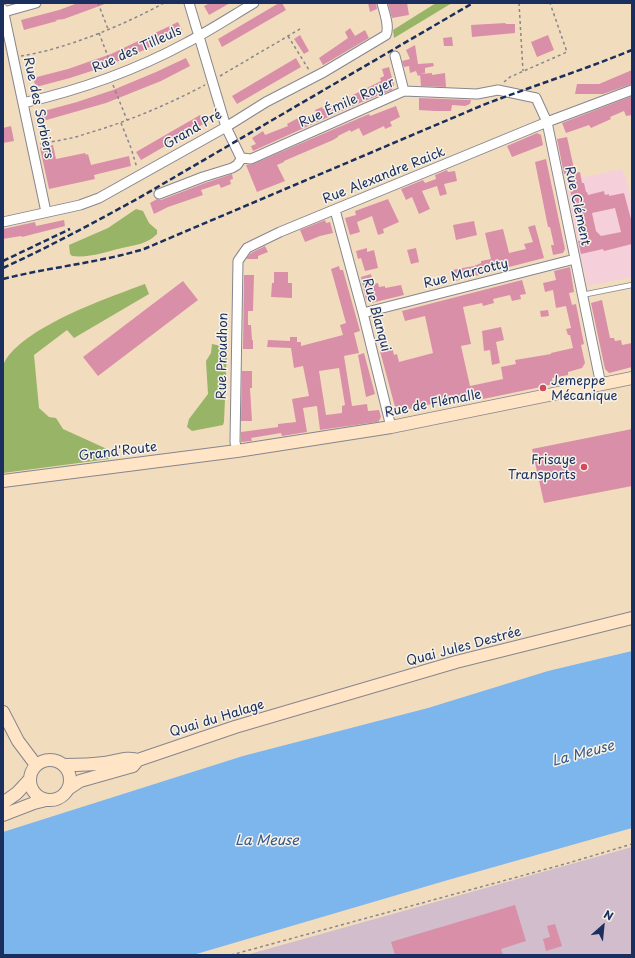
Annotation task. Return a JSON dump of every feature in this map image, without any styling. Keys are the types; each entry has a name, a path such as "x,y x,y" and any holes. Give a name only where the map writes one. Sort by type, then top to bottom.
{"main road":[{"name":"Rue de Flémalle","path":"237,451 391,427 632,378"},
{"name":"Grand'Route","path":"3,481 237,451"},
{"name":"Quai Jules Destrée","path":"304,707 456,662 632,618"},
{"name":"Quai du Halage","path":"3,815 34,803 59,799 80,781 133,766 138,760 199,739 304,707"},
{"path":"3,803 17,794 29,780 30,775 36,766 18,741 5,718"},
{"name":"Quai du Halage","path":"36,766 46,760 58,762 63,765 104,764 131,758 138,760"},
{"path":"63,765 70,776 68,790"},
{"path":"29,780 35,795 46,800"}],"street":[{"path":"3,11 36,3"},
{"path":"188,3 226,127 242,158"},
{"name":"Rue des Tilleuls","path":"23,103 75,89 155,59 254,3"},
{"name":"Grand Pré","path":"3,222 80,205 99,198 386,35 388,30 382,3"},
{"name":"Rue des Sorbiers","path":"3,11 46,212"},
{"path":"395,56 404,91"},
{"name":"Rue Émile Royer","path":"159,194 203,177 232,168 237,165 242,158 251,159 404,91 476,94 498,90 508,91 536,98 547,122"},
{"path":"547,122 632,90"},
{"name":"Rue Alexandre Raick","path":"238,261 247,248 547,122"},
{"name":"Rue Clément","path":"547,122 601,385"},
{"name":"Rue Blanqui","path":"335,210 391,427"},
{"name":"Rue Marcotty","path":"363,314 575,259"},
{"name":"Rue Proudhon","path":"237,451 235,442 238,261"}],"lane":[{"path":"582,295 632,285"}],"path":[{"path":"98,3 108,29"},
{"path":"14,57 52,49 99,33 164,3"},
{"path":"519,3 523,71"},
{"path":"502,83 510,77 568,52 550,3"},
{"path":"32,146 83,135 121,123 179,99 300,29"},
{"path":"99,33 127,120"},
{"path":"288,36 313,77"},
{"path":"121,123 135,159 139,176"},
{"path":"231,955 632,844"}],"shaded area":[{"path":"622,169 632,204 632,277 588,286 580,255 566,181"},
{"path":"632,847 632,955 246,955"}],"green space":[{"path":"436,3 452,3 394,38 393,30"},
{"path":"136,209 143,211 149,223 157,230 157,234 149,240 141,244 97,254 72,256 70,254 69,245 108,228"},
{"path":"145,284 149,294 74,338 67,330 34,355 39,408 49,417 56,418 63,429 107,449 109,459 3,473 2,372 4,363 14,350 29,337 47,326 67,315"},
{"path":"212,344 227,349 224,422 223,425 192,431 187,427 189,419 208,394 206,361 211,353"}],"water":[{"name":"La Meuse","path":"632,651 632,828 193,955 3,955 3,832 243,756 428,708 548,671"}],"building":[{"path":"78,3 105,4 64,19 24,30 21,20 59,10"},
{"path":"210,3 230,3 209,15 204,6"},
{"path":"279,3 282,3 286,10 222,47 218,39"},
{"path":"368,3 376,3 377,9 370,12"},
{"path":"388,3 407,3 409,15 392,18"},
{"path":"178,22 182,30 144,50 107,66 36,87 33,78 68,69 111,54"},
{"path":"505,23 515,24 515,33 472,37 471,25"},
{"path":"350,28 355,36 365,30 369,38 323,65 319,58 348,38 345,32"},
{"path":"300,35 309,51 304,54 294,39"},
{"path":"548,35 554,50 537,57 531,42"},
{"path":"452,37 453,46 444,46 443,38"},
{"path":"415,45 418,64 433,63 434,66 425,68 425,73 418,76 416,71 410,73 409,66 404,67 402,61 410,59 406,50"},
{"path":"186,58 190,66 161,81 106,103 43,121 40,112 113,90"},
{"path":"296,58 301,67 237,104 232,96"},
{"path":"389,67 394,85 392,90 357,104 253,151 251,146 256,144 252,138 263,131 265,135 288,126 287,124 302,116 303,119 316,113 315,110 322,107 323,109 381,81 380,78 384,76 382,69"},
{"path":"632,70 632,84 603,94 575,94 577,84 599,84"},
{"path":"432,73 432,75 445,73 446,87 421,86 420,74"},
{"path":"632,96 632,115 626,116 624,111 591,128 589,125 566,133 562,123"},
{"path":"419,98 471,100 470,104 465,106 452,105 451,111 435,111 419,110"},
{"path":"396,106 400,117 390,122 392,126 385,129 384,126 363,136 359,128 351,132 350,130 333,140 284,161 277,165 285,181 257,192 246,165 253,164 369,114 370,116"},
{"path":"200,115 205,123 141,160 136,152"},
{"path":"11,126 14,141 3,143 3,128"},
{"path":"537,133 541,135 543,145 512,157 507,146"},
{"path":"567,137 575,173 580,172 582,183 584,183 588,195 604,191 605,195 609,194 609,196 624,193 632,223 632,244 604,251 603,249 581,254 578,241 585,239 579,210 575,211 566,174 564,174 557,139","holes":["615,208 621,232 601,236 596,231 592,213"]},
{"path":"53,145 56,159 85,153 86,155 88,154 91,165 129,156 131,166 94,175 95,179 49,189 40,148"},
{"path":"546,159 565,249 563,253 553,255 551,245 554,245 550,227 548,227 535,162"},
{"path":"447,170 448,172 455,171 457,181 444,184 447,194 440,196 437,186 422,191 430,209 419,214 412,197 406,200 401,189 423,180 425,183 436,179 435,175"},
{"path":"232,174 233,179 230,180 231,184 221,188 219,184 201,190 203,195 168,207 154,214 150,203 157,199 161,200"},
{"path":"388,199 399,222 383,229 384,233 378,235 372,216 357,222 360,232 350,235 345,218 356,215 355,211"},
{"path":"64,220 65,226 22,237 3,239 3,229 35,222 36,226"},
{"path":"325,220 326,223 330,222 333,233 305,242 300,230"},
{"path":"474,221 477,235 456,240 453,225"},
{"path":"535,225 544,258 455,281 452,270 474,266 481,263 481,261 491,259 485,233 503,229 509,253 526,249 524,244 533,242 528,227"},
{"path":"265,246 268,252 258,256 258,259 246,259 251,253"},
{"path":"367,248 367,252 374,250 378,268 365,271 361,258 358,259 356,251"},
{"path":"416,248 419,262 411,264 407,250"},
{"path":"339,266 340,270 343,270 360,331 354,333 359,353 344,356 352,406 367,404 368,411 379,410 381,417 379,421 320,430 317,406 303,408 307,432 282,436 281,433 251,438 252,441 241,442 241,432 278,427 278,424 296,422 292,399 309,396 303,366 294,368 291,348 267,347 268,340 290,341 290,337 297,337 297,342 301,342 301,346 343,335 340,325 346,323 331,269","holes":["339,368 345,405 342,406 342,413 326,415 319,371"]},
{"path":"570,267 574,292 569,293 572,305 576,304 584,344 581,345 585,363 582,368 568,372 568,375 552,378 553,384 536,388 483,399 482,393 409,409 399,410 395,407 380,351 392,347 394,355 397,354 399,362 433,353 425,316 405,321 402,311 522,280 526,294 520,295 521,299 512,301 510,295 493,299 494,303 483,306 482,303 463,307 471,344 461,346 470,386 503,379 501,367 516,364 515,360 551,354 573,348 570,335 568,335 566,329 571,328 566,306 556,308 553,290 545,292 543,283 556,280 554,271"},
{"path":"274,272 288,272 288,283 292,283 292,298 271,297 272,283 274,283"},
{"path":"371,274 373,284 378,283 379,287 385,286 385,288 401,285 404,295 371,303 366,300 361,277"},
{"path":"244,275 254,275 253,311 248,311 248,325 251,325 253,349 243,349"},
{"path":"183,281 198,300 98,376 83,357"},
{"path":"602,300 610,338 614,338 615,341 621,340 622,345 632,343 632,367 609,373 605,369 591,303"},
{"path":"548,310 549,316 541,317 540,311"},
{"path":"501,327 504,340 496,342 500,363 492,365 490,350 484,351 482,331"},
{"path":"364,353 375,394 366,397 358,355"},
{"path":"242,371 252,371 252,388 250,388 252,421 241,421"},
{"name":"Frisaye Transports","path":"632,429 632,486 544,503 532,449"},
{"path":"515,905 526,941 501,949 503,955 395,955 391,942"},
{"path":"555,924 562,946 546,951 543,939 550,937 547,926"}],"railway":[{"path":"3,268 137,199 473,3"},
{"path":"3,279 109,258 144,249 483,105 632,50"},
{"path":"3,261 70,229"}],"place":[{"name":"Jemeppe Mécanique","path":"543,388"},
{"name":"Frisaye Transports","path":"584,467"}]}
